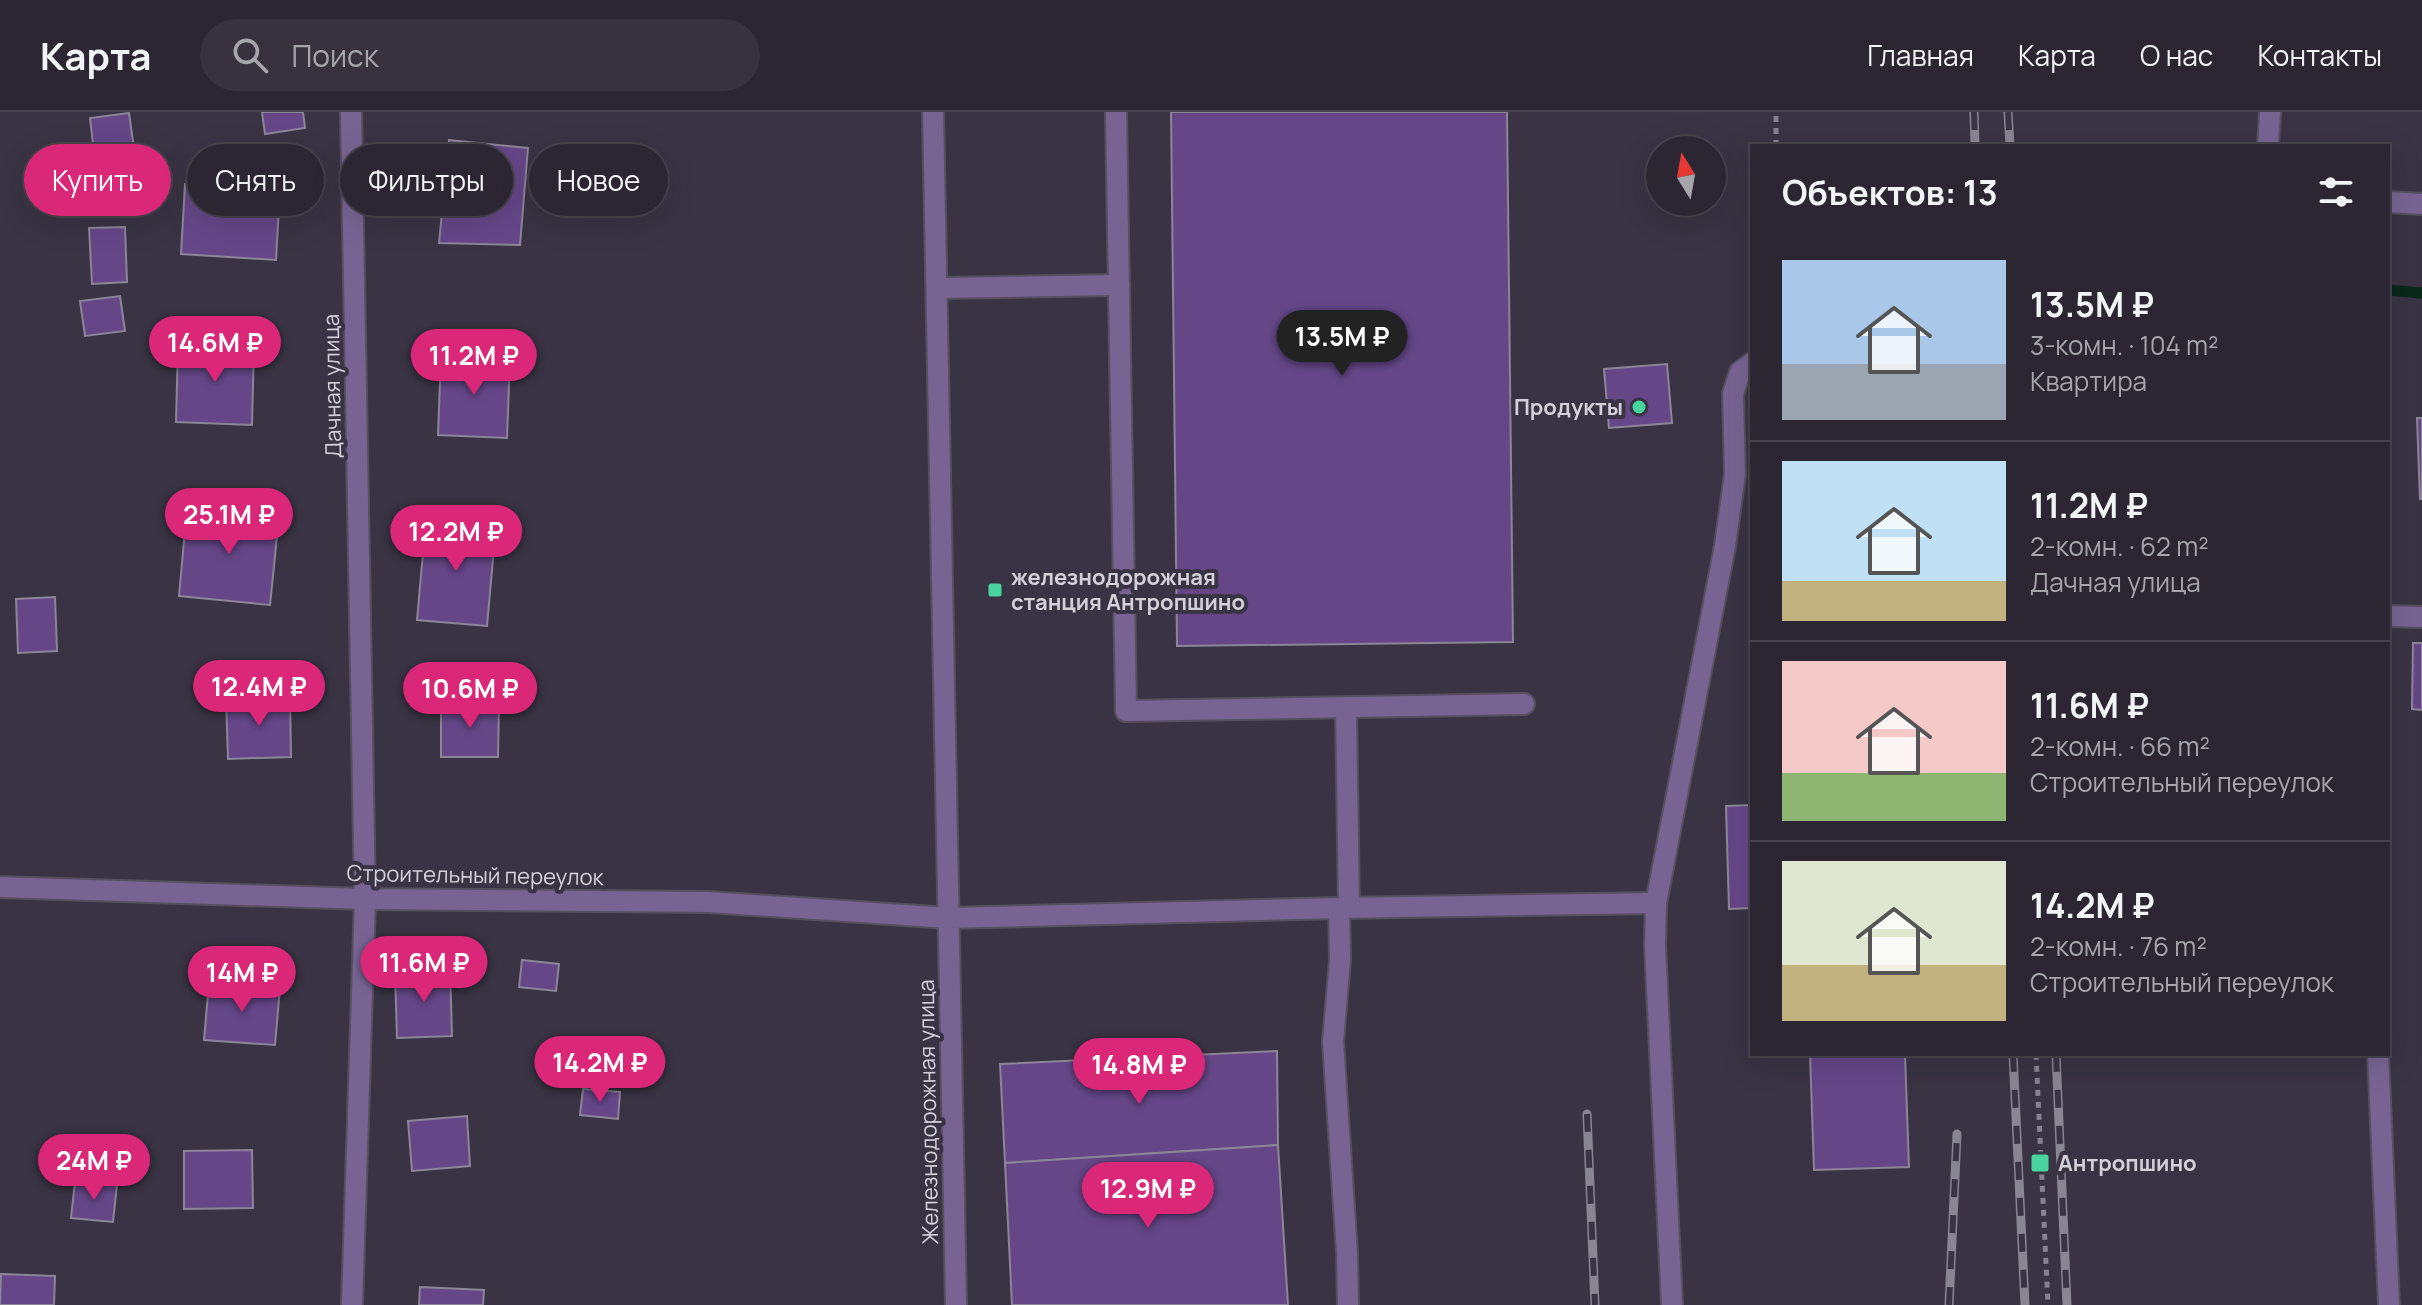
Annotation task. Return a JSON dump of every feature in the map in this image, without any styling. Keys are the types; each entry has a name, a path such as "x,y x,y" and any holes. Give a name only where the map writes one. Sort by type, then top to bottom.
{"street":[{"name":"Дачная улица","path":"351,112 365,899 352,1305"},
{"name":"Железнодорожная улица","path":"933,112 956,1305"},
{"path":"1116,112 1126,711 1524,704"},
{"path":"2268,144 2270,112"},
{"path":"2390,202 2422,204"},
{"path":"937,288 1119,285"},
{"path":"1672,1305 1655,945 1656,903 1725,546 1735,474 1733,394 1740,372 1750,364"},
{"path":"2390,616 2422,617"},
{"path":"1346,708 1344,908 1333,1042 1347,1239 1348,1305"},
{"name":"Строительный переулок","path":"0,887 365,899 708,902 949,918 1656,903"},
{"path":"2378,1056 2389,1305"}],"path":[{"path":"1776,112 1776,144"},
{"path":"2036,1056 2048,1305"}],"building":[{"path":"262,112 303,112 305,128 265,134"},
{"path":"1171,112 1507,112 1513,642 1177,646"},
{"path":"129,113 133,144 93,144 90,118"},
{"path":"449,140 488,144 449,144"},
{"path":"513,146 528,148 520,245 439,243 442,216 513,216"},
{"path":"185,184 187,216 278,216 276,260 181,254"},
{"path":"125,227 127,282 92,284 89,228"},
{"path":"120,296 125,331 85,336 80,301"},
{"path":"178,344 254,346 252,425 176,422"},
{"path":"441,356 510,359 507,438 438,435"},
{"name":"Продукты","path":"1667,364 1672,423 1609,428 1604,369"},
{"path":"2417,418 2422,418 2422,499 2420,499"},
{"path":"187,508 279,517 270,605 179,596"},
{"path":"426,520 496,526 487,626 417,620"},
{"path":"55,597 57,651 18,653 16,599"},
{"path":"2413,643 2422,643 2422,710 2412,709"},
{"path":"290,697 291,757 228,759 226,699"},
{"path":"441,703 499,704 498,757 441,757"},
{"path":"1750,805 1750,908 1729,909 1726,806"},
{"path":"522,960 559,964 556,991 519,987"},
{"path":"450,969 452,1036 397,1038 395,971"},
{"path":"209,982 280,988 275,1045 204,1040"},
{"path":"1277,1051 1278,1145 1005,1163 1000,1064"},
{"path":"1810,1056 1905,1056 1909,1167 1814,1170"},
{"path":"583,1089 620,1092 618,1119 580,1115"},
{"path":"467,1116 470,1166 412,1171 408,1121"},
{"path":"1278,1145 1288,1305 1012,1305 1005,1163"},
{"path":"252,1150 253,1208 184,1209 184,1151"},
{"path":"75,1181 117,1185 113,1222 71,1218"},
{"path":"1,1274 55,1276 54,1305 0,1305"},
{"path":"420,1287 484,1290 483,1305 419,1305"}],"waterway":[{"path":"2390,290 2422,293"}],"railway":[{"path":"1974,112 1975,144"},
{"path":"2008,112 2010,144"},
{"path":"2013,1056 2025,1305"},
{"path":"2056,1056 2067,1305"},
{"path":"1587,1114 1595,1305"},
{"path":"1949,1305 1957,1134"}],"place":[{"name":"Продукты","path":"1639,407"},
{"name":"железнодорожная станция Антропшино","path":"995,590"},
{"name":"Антропшино","path":"2040,1163"}]}
